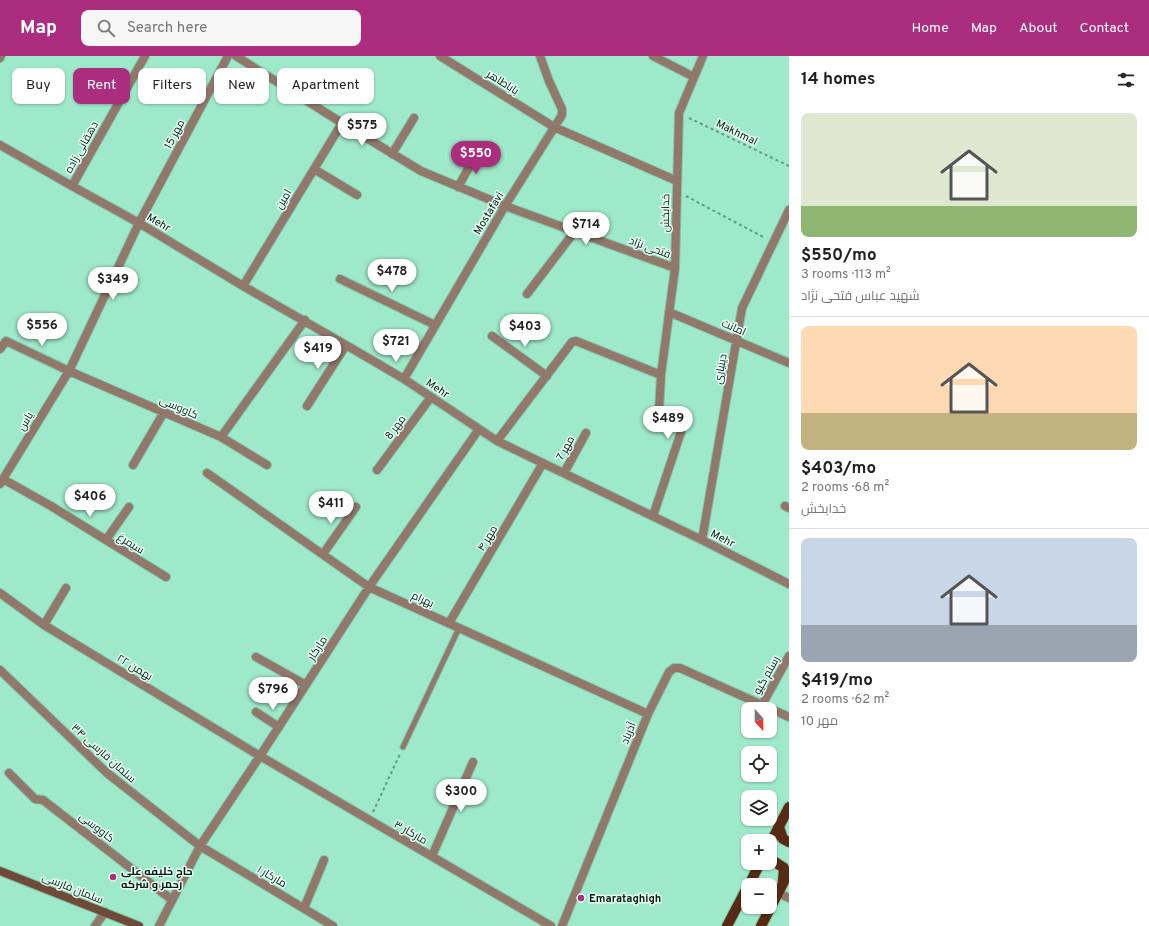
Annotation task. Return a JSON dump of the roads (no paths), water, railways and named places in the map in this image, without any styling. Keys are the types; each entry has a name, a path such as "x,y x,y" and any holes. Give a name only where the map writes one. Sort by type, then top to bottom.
{"main road":[{"path":"775,834 789,807"},
{"path":"779,827 783,839 789,842"},
{"path":"777,863 784,868 783,883"},
{"name":"سلمان فارسی","path":"0,871 139,926"},
{"path":"761,926 789,872"},
{"path":"728,926 741,900"}],"street":[{"name":"دهقانی زاده","path":"72,186 145,56"},
{"name":"مهر 15","path":"69,371 139,222 228,56"},
{"name":"فتحی نژاد","path":"236,56 421,171 505,206 675,268"},
{"name":"باباطاهر","path":"440,56 554,127 677,181"},
{"name":"Mostafavi","path":"404,379 505,206 562,115 562,109 549,81 540,56"},
{"path":"653,56 694,77"},
{"name":"خدابخش","path":"654,516 682,432 680,426 661,414 659,411 661,375 675,268 679,113 704,56"},
{"path":"392,154 414,118"},
{"name":"امین","path":"243,286 342,123"},
{"name":"Mehr","path":"0,145 139,222 243,286 404,379 497,441 654,516 789,584"},
{"path":"458,187 476,155"},
{"path":"314,169 357,195"},
{"name":"دینیاری","path":"702,540 742,308 789,210"},
{"path":"527,294 575,232"},
{"path":"340,278 435,325"},
{"name":"امانت","path":"669,312 789,363"},
{"path":"222,437 304,320"},
{"path":"492,336 547,376"},
{"name":"کاووسی","path":"0,349 6,341 69,371 222,437 267,465"},
{"path":"497,441 572,342 576,341 661,375"},
{"path":"307,406 346,345"},
{"name":"یاس","path":"1,481 69,371"},
{"name":"مهر 8","path":"377,470 431,397"},
{"path":"133,465 164,412"},
{"name":"مارکار","path":"159,926 200,846 369,587 479,429"},
{"name":"مهر 7","path":"564,473 586,433"},
{"name":"مهر ۴","path":"449,623 543,463"},
{"name":"بهرام","path":"207,473 369,587 648,714"},
{"name":"سیمرغ","path":"1,481 51,506 166,577"},
{"path":"106,540 129,507"},
{"path":"323,554 356,507"},
{"path":"44,625 66,588"},
{"name":"۲۲ بهمن","path":"0,593 44,625 260,756"},
{"name":"رستم گیو","path":"764,702 789,656"},
{"path":"256,657 306,685"},
{"name":"آذرباد","path":"562,926 648,714 669,672 674,668 680,668 755,702"},
{"name":"سلمان فارسی ۳۴","path":"0,670 107,774 200,846"},
{"path":"256,712 279,727"},
{"name":"آذرباد","path":"777,712 789,717"},
{"name":"مارکار ۳","path":"260,756 551,926"},
{"path":"432,856 473,762"},
{"name":"کاووسی","path":"9,773 36,799 43,800 172,900"},
{"name":"مارکار ۱","path":"200,846 333,926"},
{"path":"304,908 324,860"},
{"path":"778,893 789,898"},
{"path":"95,926 105,912"}],"lane":[{"path":"404,748 459,628"}],"place":[{"name":"حاج خلیفه علی رحمر و شرکه","path":"113,877"},
{"name":"Emarataghigh","path":"581,898"}]}
